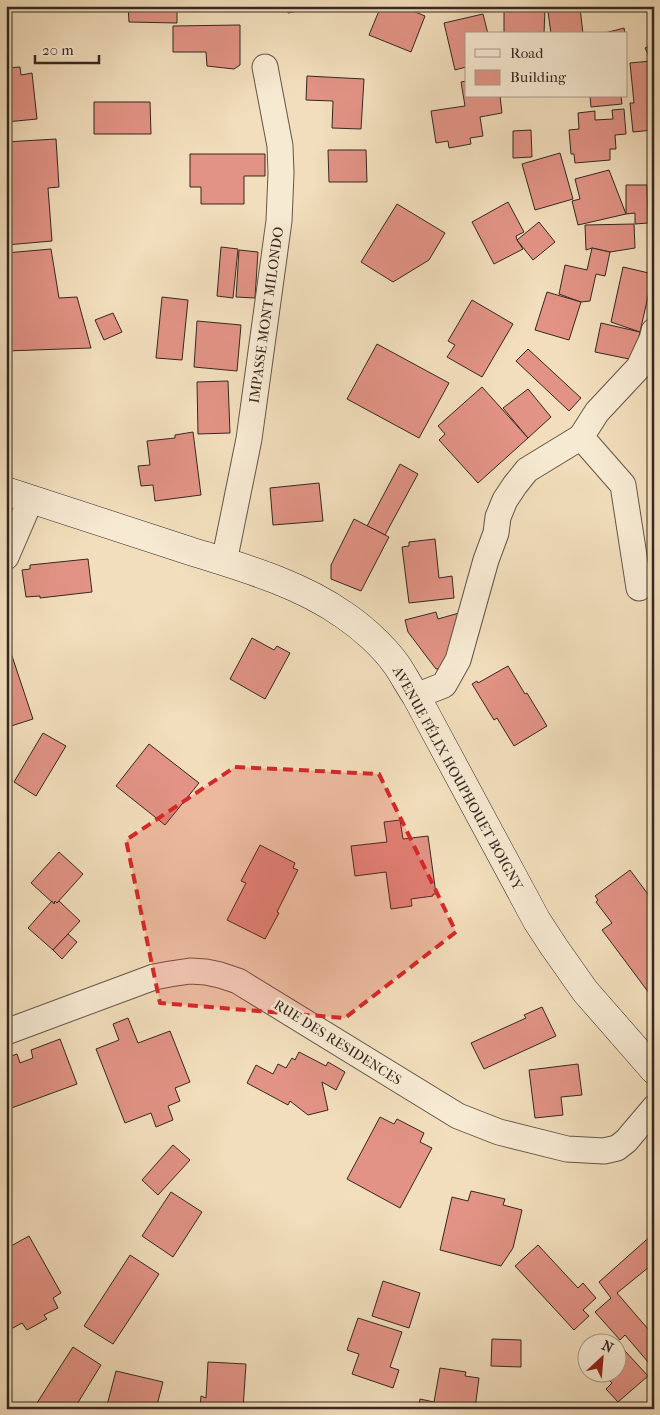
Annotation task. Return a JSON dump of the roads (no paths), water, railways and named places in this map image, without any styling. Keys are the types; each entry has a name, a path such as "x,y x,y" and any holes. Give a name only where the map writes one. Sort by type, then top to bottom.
{"main road":[{"name":"AVENUE FÉLIX HOUPHOUET BOIGNY","path":"18,495 283,583 304,592 343,614 363,630 394,662 416,696 537,921 554,947 585,991 654,1070"}],"street":[{"name":"IMPASSE MONT MILONDO","path":"224,562 249,439 279,221 280,146 266,67"},
{"path":"416,696 444,685 458,660 486,560 496,533 498,517 505,500 528,470 581,437 597,412 639,367 654,331"},
{"path":"581,437 623,485 639,588"},
{"path":"6,557 18,495"},
{"name":"RUE DES RESIDENCES","path":"6,1032 154,978 180,972 206,972 238,981 458,1116 499,1132 567,1149 604,1151 617,1148 626,1141 654,1108"}]}
